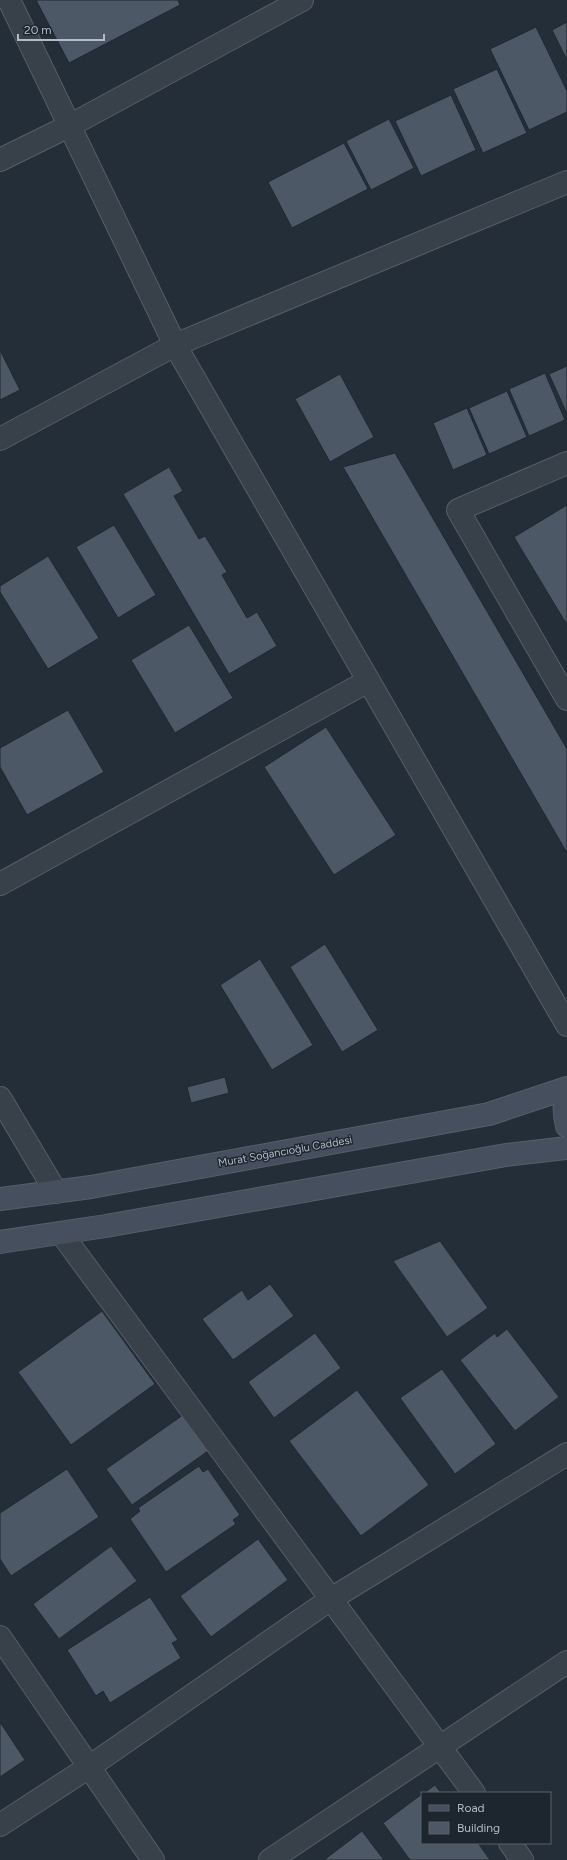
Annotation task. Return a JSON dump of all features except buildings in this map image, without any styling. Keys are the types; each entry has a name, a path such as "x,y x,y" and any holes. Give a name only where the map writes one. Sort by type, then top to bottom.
{"main road":[{"name":"Murat Soğancıoğlu Caddesi","path":"0,1199 56,1192 489,1114 567,1088"},
{"path":"567,1092 564,1100 564,1113 567,1126"},
{"path":"0,1242 61,1233 506,1155 567,1148"}],"street":[{"path":"9,0 175,345 567,1024"},
{"path":"0,160 69,126 302,0"},
{"path":"0,439 175,345 567,182"},
{"path":"567,463 458,510 567,699"},
{"path":"0,884 368,681"},
{"path":"0,1098 56,1192"},
{"path":"61,1233 473,1792"},
{"path":"0,1825 89,1767 331,1599 567,1454"},
{"path":"0,1637 153,1860"},
{"path":"270,1860 567,1662"},
{"path":"511,1844 522,1860"}]}
